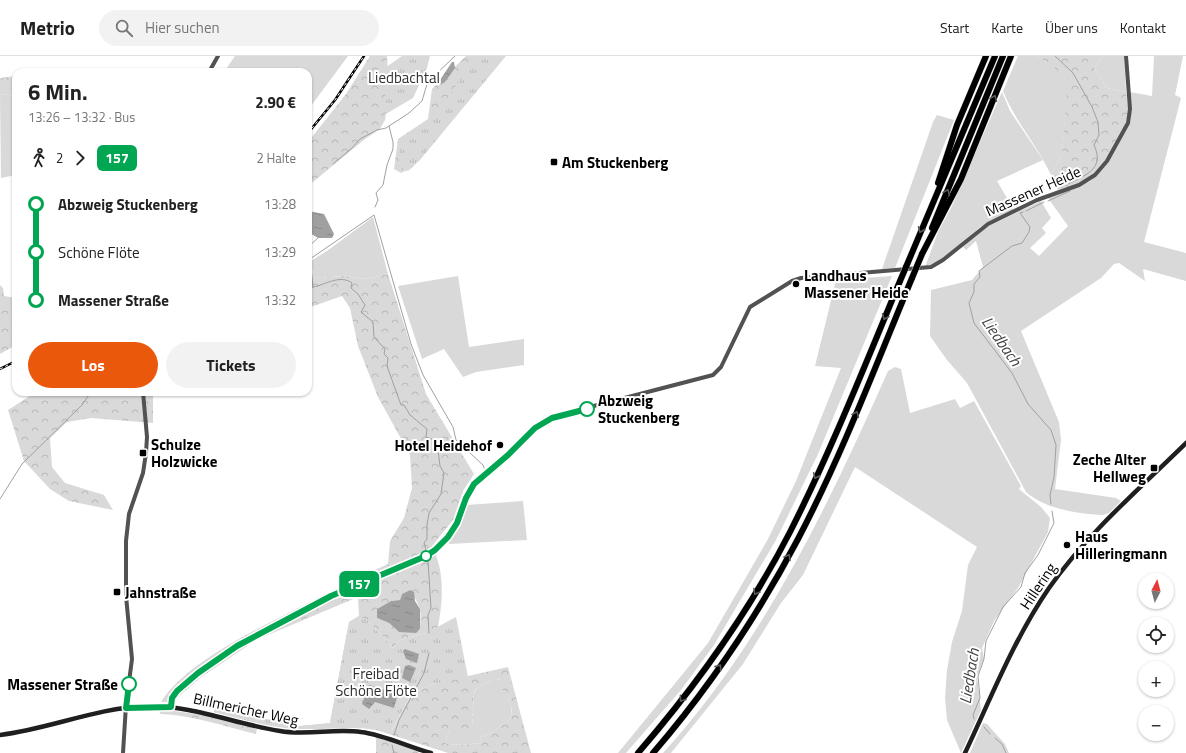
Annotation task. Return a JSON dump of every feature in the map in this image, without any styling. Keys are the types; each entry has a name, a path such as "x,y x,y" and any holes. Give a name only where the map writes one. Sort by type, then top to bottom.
{"highway":[{"path":"931,207 957,125 986,56"},
{"path":"638,753 700,677 748,605 780,550 833,441 995,56"},
{"path":"653,753 686,713 737,642 796,543 840,450 1003,56"},
{"path":"922,254 951,200 980,134 1011,56"}],"main road":[{"name":"Hillering","path":"965,753 1022,634 1049,589 1079,551 1186,443"},
{"name":"Billmericher Weg","path":"0,735 126,708 171,707 194,710 280,731 301,733 332,731 362,732 376,735 431,753"}],"street":[{"path":"211,68 218,56"},
{"name":"Massener Heide","path":"171,707 172,698 177,691 198,673 237,646 331,596 415,561 435,550 448,537 457,523 471,488 513,451 535,428 552,418 713,375 721,367 750,307 792,280 931,267 944,260 988,224 1037,200 1090,180 1107,162 1128,123 1130,109 1126,56"},
{"path":"124,753 126,708 132,660 126,596 126,541 129,514 143,473 146,457 147,437 143,396"}],"green space":[{"path":"235,56 348,56 312,105 312,68 227,68"},
{"path":"370,56 387,56 389,93 385,120 380,129 365,139 312,183 312,137 346,94"},
{"name":"Liedbachtal","path":"402,56 430,56 427,68 413,98 386,114 385,68"},
{"name":"Liedbachtal","path":"466,56 503,56 412,168 401,173 394,169 398,139 428,119 432,89"},
{"name":"Liedbachtal","path":"470,56 506,56 420,160 408,171 399,165 401,141 429,126 473,60"},
{"path":"1018,56 1037,56 1069,78 1062,154 1051,175 1014,113 1003,91"},
{"path":"1037,56 1103,56 1094,68 1107,88 1126,92 1128,111 1126,123 1121,136 1109,157 1100,169 1087,179 1058,190 1051,175 1062,154 1068,78"},
{"path":"1103,56 1124,56 1126,92 1107,88 1094,68"},
{"path":"1154,56 1183,56 1175,95 1181,98 1144,242 1186,253 1186,281 1143,269 1145,281 1119,263 1114,264 1101,278 1021,331 1059,422 1061,440 1055,489 1116,498 1121,501 1109,513 1103,515 1062,510 1043,503 1026,492 967,383 947,360 930,336 931,290 972,280 983,267 976,241 966,250 963,247 982,229 1041,201 1051,218 1042,228 1046,233 1030,248 1039,256 1068,226 1048,198 1090,181 1108,162 1130,123 1130,92 1152,96"},
{"path":"12,76 12,96 0,94 0,78"},
{"path":"1002,92 1010,111 1043,160 997,181 1014,210 980,227 962,244 937,262 925,267 938,232 951,208"},
{"path":"0,94 12,96 12,176 1,178"},
{"path":"937,115 954,120 895,268 882,269 933,122"},
{"path":"373,217 388,274 366,279 345,276 315,278 312,270 312,260"},
{"path":"312,271 315,278 345,276 366,279 388,274 426,394 474,474 463,491 453,520 432,546 439,565 442,586 438,627 426,633 400,640 393,648 366,619 392,730 412,693 437,683 508,667 531,753 448,753 370,728 345,727 301,729 269,725 214,712 215,709 301,726 330,723 349,622 359,616 358,597 256,640 200,678 177,698 167,702 161,702 172,688 186,675 221,650 276,619 388,564 390,541 404,518 412,488 410,455 378,397 358,346 350,308 342,296 312,307","holes":["410,590 420,610 420,630 399,632 389,623 377,618 377,609 391,601 400,600 402,594","496,679 501,680 499,686 509,700 512,709 512,717 492,733 480,737 482,743 458,745 445,743 449,731 467,731 472,727 474,692 477,688"]},
{"path":"458,276 469,347 524,339 524,365 476,372 463,377 444,349 422,359 398,286"},
{"path":"892,276 818,454 776,540 714,645 681,690 626,753 618,753 708,643 768,539 796,481 841,368 815,366 836,280"},
{"path":"0,285 3,288 4,296 12,297 12,347 0,354"},
{"path":"895,367 901,369 910,413 955,399 960,408 974,401 1021,486 1019,489 1041,507 1050,518 1048,532 1018,588 994,621 982,648 984,659 977,676 981,710 961,753 947,720 945,698 947,670 952,642 962,611 968,565 977,547 855,467 803,575 781,603 743,664 671,753 663,753 699,711 732,666 762,619 817,522 842,472 888,371"},
{"path":"30,396 153,396 153,423 91,418 67,422 50,438 52,467 65,483 104,495 113,510 69,501 50,489 24,461 8,410"},
{"path":"523,501 527,540 449,544 466,505"},
{"name":"Freibad Schöne Flöte","path":"359,616 366,619 393,648 400,640 426,633 456,617 468,677 437,683 412,693 390,733 378,730 356,728 291,729 258,723 214,712 215,709 301,726 330,723 349,622"},
{"path":"496,679 501,680 511,705 512,717 492,733 480,737 482,743 458,745 445,743 449,731 472,727 474,693 477,688"},
{"path":"159,709 204,715 257,729 256,734 184,716 160,714"},
{"path":"983,723 987,724 1005,744 1009,753 970,753"},
{"path":"376,735 415,748 419,753 376,753"}],"water":[{"path":"452,62 454,62 455,68 445,82 440,85 438,83"},
{"path":"312,212 324,214 334,234 332,238 318,238 312,234"},
{"path":"410,590 414,592 415,601 420,609 420,629 416,633 399,632 389,623 377,618 377,609 391,601 400,600 402,594"},
{"path":"405,649 419,654 417,663 406,659 403,651"},
{"path":"409,665 416,668 410,682 402,678 405,666"},
{"path":"369,685 398,694 394,708 375,702 369,709 362,704"}],"waterway":[{"path":"333,164 360,139 377,130 386,128 409,113 422,101 427,84 431,79 455,56"},
{"name":"Liedbach","path":"1055,56 1073,73 1092,107 1098,122 1099,135 1094,145 1097,153 1095,166 1087,174 1068,184"},
{"path":"375,207 378,200 376,193 383,185 387,165 393,149 389,126"},
{"name":"Liedbach","path":"1048,201 1070,191"},
{"name":"Liedbach","path":"1026,211 1044,202"},
{"name":"Liedbach","path":"1023,212 1020,213 1030,227 1029,232 1022,243 1012,246 979,271 980,277 974,284 974,292 969,303 974,323 1012,373 1028,404 1051,430 1056,445 1054,477 1050,495 1051,504"},
{"path":"312,258 374,215 411,344 423,375 453,427 456,440 483,465 484,468"},
{"path":"312,243 318,238"},
{"path":"312,278 313,287 338,280 352,283 351,288 358,294 365,305 361,312 373,322 374,337 385,349 384,354 388,358 387,366 401,405 404,405 410,415 427,429 426,437 434,440 435,448 438,450 440,466 444,473 441,494 429,513 427,539 424,543 426,550 423,553"},
{"path":"0,499 22,464 82,405 88,396"},
{"name":"Liedbach","path":"974,719 973,715 980,698 978,676 984,659 986,641 1003,607 1021,587 1025,573 1038,555 1054,523 1052,511"},
{"path":"428,561 431,608 428,615 429,633"},
{"path":"394,735 399,720 424,673 429,653"},
{"name":"Liedbach","path":"984,727 990,734"},
{"name":"Liedbach","path":"995,738 1002,744 1006,753"},
{"path":"392,745 394,753"}],"railway":[{"path":"312,128 335,100 364,56"},
{"path":"0,369 12,363"}],"bus line":[{"name":"157","path":"129,684 126,708 146,706 171,707 172,698 177,691 198,673 237,646 331,596 426,556 440,546 448,537 460,518 466,498 474,484 492,470 535,428 545,421 559,415 587,409"}],"place":[{"name":"Am Stuckenberg","path":"554,162"},
{"name":"Landhaus Massener Heide","path":"796,284"},
{"name":"Abzweig Stuckenberg","path":"587,409"},
{"name":"Hotel Heidehof","path":"500,445"},
{"name":"Schulze Holzwicke","path":"143,453"},
{"name":"Zeche Alter Hellweg","path":"1154,468"},
{"name":"Haus Hilleringmann","path":"1067,545"},
{"name":"Jahnstraße","path":"117,592"},
{"name":"Massener Straße","path":"129,684"}]}
